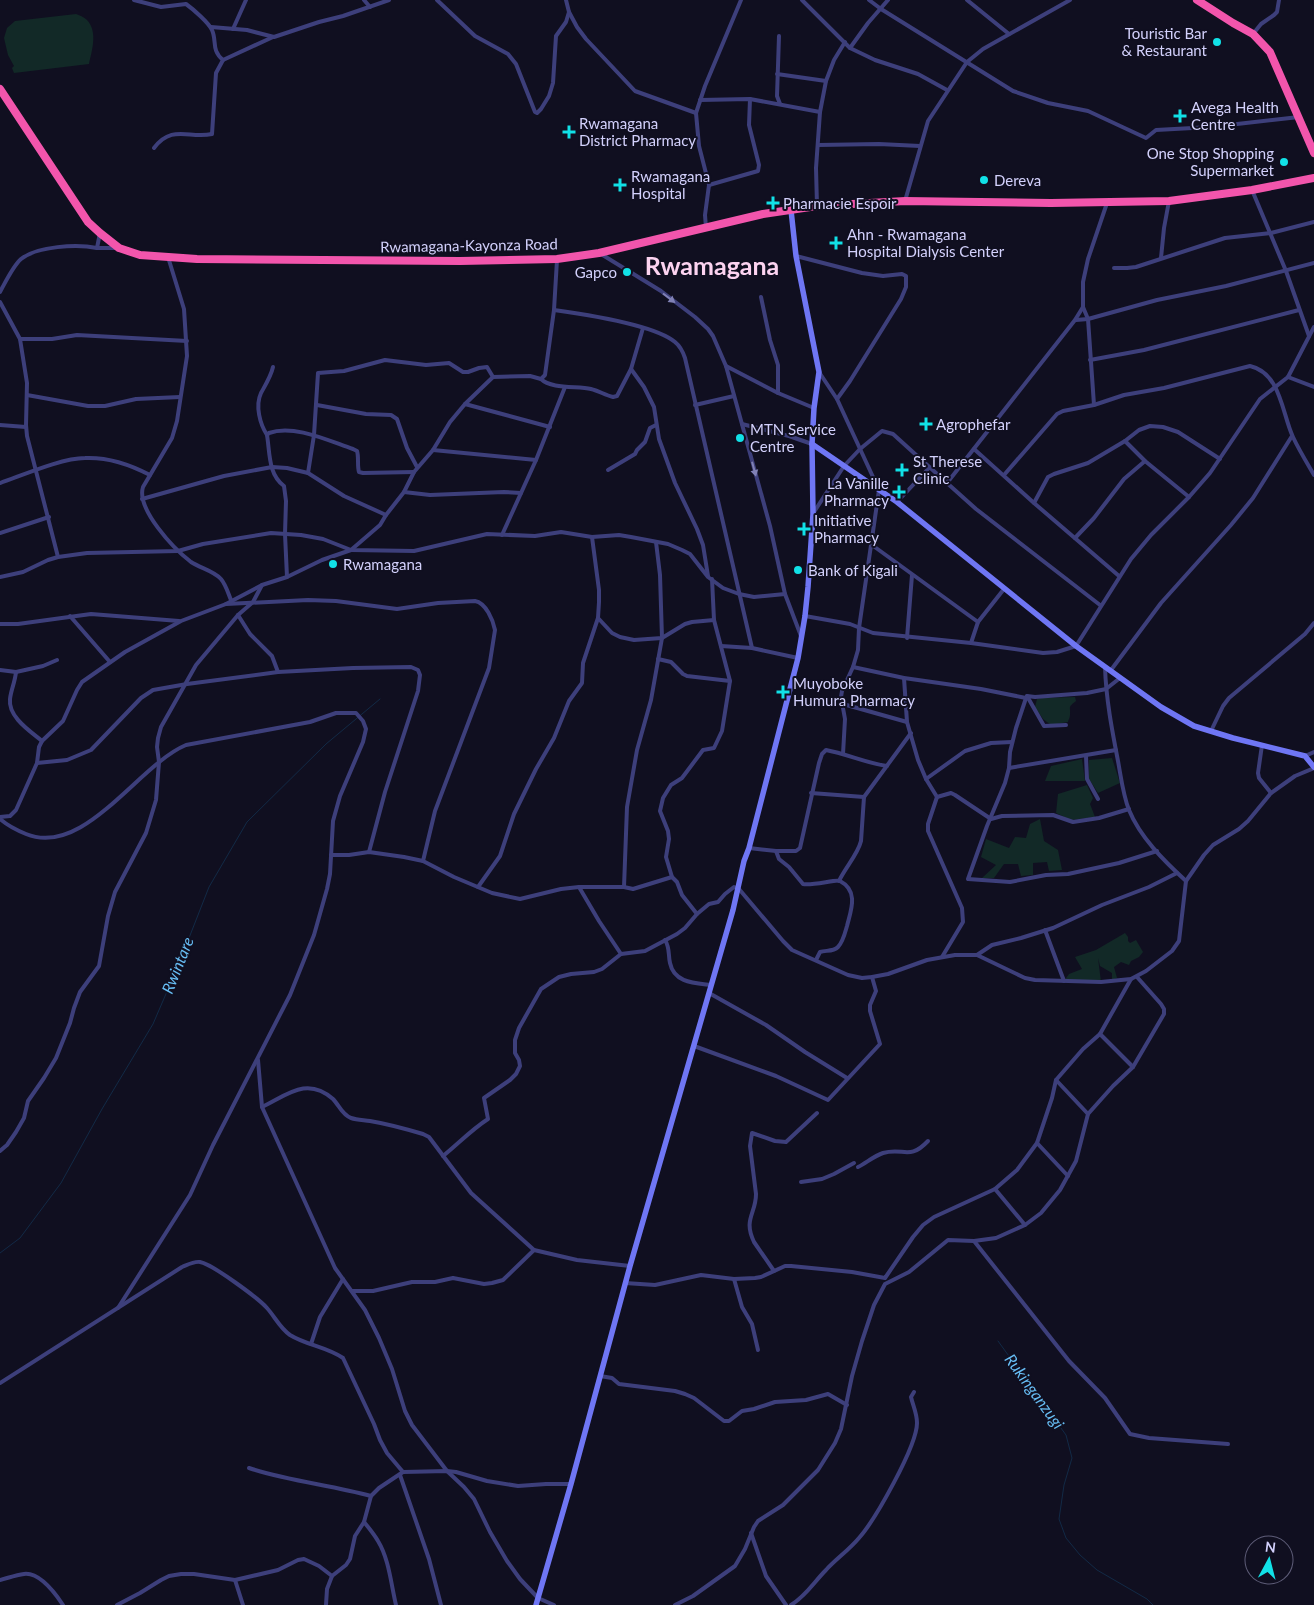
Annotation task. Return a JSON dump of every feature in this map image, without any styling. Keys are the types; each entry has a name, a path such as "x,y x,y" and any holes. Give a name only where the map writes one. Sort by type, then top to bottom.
{"highway":[{"path":"1197,0 1253,34 1270,52 1314,153"},
{"name":"Rwamagana-Kayonza Road","path":"0,88 88,222 100,233 119,248 140,255 197,259 460,261 557,259 599,253 763,214 817,206 905,201 1107,203 1169,201 1252,190 1314,178"}],"main road":[{"path":"536,1605 630,1266 739,889 802,638 806,616 813,514 812,444 819,372 796,256 791,210"},
{"path":"812,444 897,502 1076,646 1161,707 1194,726 1305,756 1314,768"}],"street":[{"path":"134,0 161,7 186,4 210,27 213,32 214,46 218,56 223,60"},
{"path":"232,29 246,0"},
{"path":"364,0 370,7"},
{"path":"154,148 160,140 171,134 212,134 216,73 223,60 274,37 388,0"},
{"path":"437,0 475,36 502,49 508,54 516,64 537,113 542,109 554,83 556,36 566,22 569,12"},
{"path":"566,0 569,12 577,28 635,91 696,113"},
{"path":"706,228 705,215 709,184 699,146 696,113 705,86 741,0"},
{"path":"802,0 850,48 875,60 918,74 947,90"},
{"path":"869,0 880,9 1013,91 1048,102 1088,111 1146,138 1156,130 1299,117"},
{"path":"850,48 888,0"},
{"path":"967,0 1009,34"},
{"path":"1060,0 1066,3"},
{"path":"905,201 928,121 967,62 983,49 1070,0"},
{"path":"1253,34 1261,24 1274,16 1277,12 1279,0"},
{"path":"210,27 247,30 274,37"},
{"path":"779,36 777,96 780,104"},
{"path":"817,206 816,168 820,112 826,81 834,60 845,42"},
{"path":"777,74 826,81"},
{"path":"770,102 777,96"},
{"path":"700,100 750,99 820,112"},
{"path":"709,184 758,171 749,125 750,99"},
{"path":"818,145 879,144 920,146"},
{"path":"1252,190 1286,271 1309,336"},
{"path":"1161,258 1169,201"},
{"path":"1094,405 1088,319 1083,307 1083,282 1088,259 1107,203"},
{"path":"1114,268 1127,268 1225,238 1271,233 1314,222"},
{"path":"97,248 100,233"},
{"path":"0,292 20,259 28,255 59,247 119,248"},
{"path":"599,253 661,291 708,328 713,336 726,366 770,526 785,594 802,638"},
{"path":"796,256 862,273 883,276 902,274 906,276 907,280 901,299 837,399"},
{"path":"168,257 182,300 187,356 177,421 172,438 143,486 142,499 152,520 178,551 192,563 219,577 224,582 231,600"},
{"path":"541,379 545,375 554,310 557,259"},
{"path":"1075,320 1088,319 1157,300 1226,286 1314,263"},
{"path":"761,297 770,340 778,364 778,393"},
{"path":"0,302 20,339 27,395 27,436 58,557"},
{"path":"947,482 1075,320 1083,307"},
{"path":"554,310 643,328 664,335 682,349 752,648"},
{"path":"1090,360 1144,350 1299,310"},
{"path":"806,616 843,622 873,633 907,638 971,643 1043,653 1057,652 1076,646 1119,576 1150,535 1189,497 1220,459 1260,398 1288,377 1314,327"},
{"path":"226,604 262,585 287,577 322,560 351,550 376,530 404,492 417,467 432,450 450,422 465,404 493,377 530,376 541,379 544,382 565,387 590,389 613,397 617,396 631,369 643,328"},
{"path":"20,339 52,339 77,335 187,341"},
{"path":"308,473 314,436 318,373 344,371 381,361 426,365 449,364 463,372 487,367 493,377"},
{"path":"726,366 778,393 814,408"},
{"path":"1004,475 1057,414 1063,411 1182,384 1250,366 1262,371 1276,387 1292,436 1314,475"},
{"path":"273,367 260,396 260,422 267,435 276,480 284,486 286,500 284,534 287,577"},
{"path":"631,369 644,387 654,407 656,424 675,483 703,545 710,578 714,620 730,681 722,731 717,745 714,748 704,750 682,778 670,785 663,798 660,811 668,831 669,839 666,857 672,877 677,882 682,895 697,914"},
{"path":"819,372 837,399 878,490 872,545 859,628 858,650 841,697 845,725 843,754"},
{"path":"1288,377 1314,387"},
{"path":"502,535 536,460 565,387"},
{"path":"27,395 88,406 105,406 136,399 180,397"},
{"path":"695,405 734,396"},
{"path":"465,404 550,427"},
{"path":"317,405 359,413 395,416 407,448 417,467"},
{"path":"608,470 635,454 645,442 650,428 656,424"},
{"path":"742,424 812,444"},
{"path":"0,425 26,427"},
{"path":"1034,503 1048,477 1088,463 1125,441 1139,430 1150,426 1163,427 1178,432 1220,459"},
{"path":"267,435 272,432 292,431 314,436 357,451 359,472 414,472"},
{"path":"813,514 844,466 860,449 882,431 888,432 893,434 976,509 1100,605"},
{"path":"1186,881 1144,836 1129,810 1123,788 1106,689 1108,668 1161,604 1231,526 1253,498 1292,436"},
{"path":"1125,441 1145,461 1189,497"},
{"path":"974,449 1119,576"},
{"path":"432,450 536,460"},
{"path":"0,483 65,461 83,458 103,459 127,464 150,475"},
{"path":"1075,538 1094,518 1124,479 1145,461"},
{"path":"142,499 224,476 272,467 288,468 308,473 344,496 386,515"},
{"path":"897,502 929,468"},
{"path":"404,492 430,495 521,493"},
{"path":"0,532 49,517"},
{"path":"0,577 23,572 58,557 87,553 178,551 203,544 271,533 301,535 351,550 414,551 487,534 535,536 561,532 592,537 619,535 675,547 690,554 710,578 723,588 754,597 785,594"},
{"path":"478,887 500,856 514,814 554,738 570,701 582,683 583,663 598,618 599,590 592,537"},
{"path":"624,887 627,807 637,750 651,700 662,638 660,575 656,542"},
{"path":"872,545 978,622"},
{"path":"907,638 912,575"},
{"path":"0,1151 16,1132 24,1118 28,1101 56,1058 80,992 99,966 106,925 115,892 140,847 156,800 159,762 157,747 161,727 187,684 196,665 238,615 253,602 262,585"},
{"path":"971,643 978,622 1004,589"},
{"path":"118,1308 190,1195 290,995 314,935 327,889 334,821 340,796 363,742 366,729 363,721 356,714 336,713 310,722 186,745 176,749 159,762 101,814 71,832 53,838 41,838 16,831 6,825 0,818 10,816 16,810 38,764 39,747 42,741 62,721 82,682 143,641 181,621 226,604 308,600 336,601 397,609 438,603 480,602 496,630 488,668 435,811 423,861"},
{"path":"0,624 18,624 70,616 104,614 181,621"},
{"path":"238,615 250,634 272,656 278,672"},
{"path":"70,616 110,662"},
{"path":"598,618 612,633 634,640 662,638 685,624 714,620"},
{"path":"1211,731 1229,698 1305,634 1314,624"},
{"path":"721,646 752,648 798,658"},
{"path":"658,658 671,662 687,676 730,681"},
{"path":"0,670 16,672 43,666 57,660"},
{"path":"38,764 67,760 91,750 146,694 153,690 278,672 405,666 418,670 420,675 418,691 385,792 369,852"},
{"path":"853,668 1027,697 1087,693 1106,689 1120,678"},
{"path":"16,672 10,702 11,709 23,725 42,741"},
{"path":"904,678 907,722 918,760 926,779 937,797 928,824 928,831 964,916 963,922 942,957"},
{"path":"1027,697 1044,726 1066,724"},
{"path":"1027,697 1018,718 1010,752 1009,768 1003,789 987,826 968,879 1010,882 1046,875 1068,874 1118,863 1157,851"},
{"path":"843,704 907,722"},
{"path":"722,949 782,719"},
{"path":"839,881 845,868 860,847 864,797 911,733"},
{"path":"926,779 965,751 991,743 1012,742"},
{"path":"1262,745 1258,773 1259,778 1271,793"},
{"path":"749,848 796,851 800,848 811,793 822,754 826,750 867,763 887,766"},
{"path":"1009,768 1116,750"},
{"path":"1305,756 1314,752"},
{"path":"1086,756 1087,779 1098,799"},
{"path":"443,1156 488,1119 484,1098 516,1074 520,1066 515,1053 515,1040 519,1028 541,989 559,977 602,969 621,954 644,951 684,928 709,904 718,902 734,887 739,889 792,950 848,976 872,977 888,974 927,960 955,955 977,955 1025,978 1035,980 1103,982 1131,979 1146,971 1172,951 1179,941 1186,881 1213,845 1240,829 1271,793 1295,776 1314,768"},
{"path":"811,793 864,797"},
{"path":"937,797 951,793 990,819 1002,816 1053,815 1073,822 1099,818 1129,810"},
{"path":"776,851 779,859 789,867 802,884 823,884 835,880 839,881 849,890 853,903 840,946 834,950 820,952 816,960"},
{"path":"331,855 369,852 423,861 492,893 520,899 579,886 633,889 672,877"},
{"path":"977,955 992,945 1045,930 1149,887 1177,873"},
{"path":"579,886 621,954"},
{"path":"1045,930 1064,981"},
{"path":"664,940 668,948 671,967 678,977 691,982 711,985"},
{"path":"694,1046 768,1074 828,1100 880,1044 870,1011 870,1005 876,991 872,977"},
{"path":"676,1605 693,1596 735,1566 758,1521 783,1505 818,1470 835,1444 841,1429 852,1376 862,1341 874,1305 885,1284 909,1272 948,1240 974,1241 996,1238 1025,1225 1041,1213 1060,1190 1076,1161 1088,1114 1133,1067 1164,1012 1161,1004 1136,977"},
{"path":"625,1284 655,1285 701,1275 734,1279 761,1277 785,1266 852,1272 885,1278 923,1225 939,1214 994,1189 1017,1170 1037,1143 1056,1080 1083,1049 1100,1034 1131,979"},
{"path":"709,992 766,1025 847,1078"},
{"path":"1100,1034 1133,1067"},
{"path":"258,1060 262,1107 335,1268 365,1310 379,1338 392,1369 405,1411 412,1425 446,1471 474,1499 507,1562 520,1579 538,1598 554,1605"},
{"path":"1056,1080 1088,1114"},
{"path":"262,1107 297,1089 308,1088 332,1098 344,1114 351,1118 383,1123 423,1134 429,1137 471,1193 534,1250 577,1260 630,1266"},
{"path":"774,1271 754,1242 749,1221 756,1200 750,1146 752,1133 775,1141 786,1142 818,1113"},
{"path":"858,1167 884,1153 910,1153 917,1151 928,1141"},
{"path":"1037,1143 1068,1176"},
{"path":"801,1182 822,1179 854,1163"},
{"path":"994,1189 1025,1225"},
{"path":"974,1241 1069,1362 1105,1398 1130,1434 1149,1438 1228,1444"},
{"path":"352,1290 373,1290 412,1282 435,1282 453,1278 484,1284 492,1283 503,1280 534,1250"},
{"path":"0,1383 182,1267 201,1262 258,1300 288,1334 338,1354 346,1361 380,1440 401,1474 429,1560 441,1605"},
{"path":"311,1344 320,1317 343,1278"},
{"path":"734,1279 742,1307 752,1324 758,1350"},
{"path":"600,1376 612,1378 619,1384 685,1394 694,1398 724,1421 729,1421 747,1410 775,1402 806,1400 828,1394 847,1404"},
{"path":"791,1605 804,1595 869,1527 895,1481 915,1436 917,1413 911,1397 914,1392"},
{"path":"249,1468 371,1496"},
{"path":"325,1604 327,1589 332,1576 346,1566 350,1559 355,1536 364,1522 371,1496 379,1488 401,1474 446,1471 518,1486 571,1484"},
{"path":"364,1522 382,1547 396,1605"},
{"path":"751,1533 766,1576 786,1605"},
{"path":"116,1605 169,1576 194,1574 234,1580 278,1570 298,1560 304,1560 319,1566 332,1576"},
{"path":"0,1580 25,1574 32,1576 40,1580 56,1594 63,1605"},
{"path":"234,1580 244,1605"}],"green space":[{"path":"76,14 87,20 92,30 93,41 89,64 14,73 12,68 14,66 8,55 4,38 7,28 15,21"},
{"path":"1075,697 1076,701 1070,707 1068,722 1051,725 1043,719 1035,707 1037,699"},
{"path":"1112,758 1120,783 1098,793 1089,779 1089,760"},
{"path":"1082,759 1085,781 1045,781 1051,766"},
{"path":"1087,785 1093,798 1090,804 1095,817 1071,820 1056,813 1058,794"},
{"path":"1040,819 1044,841 1058,850 1062,870 1049,871 1047,862 1033,863 1033,875 1021,876 1018,864 1004,864 994,878 982,878 996,865 981,857 986,839 1009,848 1015,837 1026,838 1030,824"},
{"path":"1125,933 1128,941 1130,943 1136,940 1143,952 1139,957 1131,961 1129,965 1121,962 1114,967 1117,978 1112,980 1112,973 1100,966 1098,958 1101,982 1064,981 1069,974 1082,969 1075,957 1096,950"}],"waterway":[{"name":"Rwintare","path":"0,1253 20,1238 61,1183 102,1109 153,1024 209,887 247,822 326,744 380,699"},
{"name":"Rukinganzugi","path":"998,1341 1066,1435 1072,1458 1064,1485 1059,1519 1066,1538 1080,1555 1097,1570 1147,1599 1153,1605"}],"place":[{"name":"Touristic Bar & Restaurant","path":"1217,42"},
{"name":"Avega Health Centre","path":"1180,116"},
{"name":"Rwamagana District Pharmacy","path":"569,132"},
{"name":"One Stop Shopping Supermarket","path":"1284,162"},
{"name":"Dereva","path":"984,180"},
{"name":"Rwamagana Hospital","path":"620,185"},
{"name":"Pharmacie Espoir","path":"773,203"},
{"name":"Ahn - Rwamagana Hospital Dialysis Center","path":"836,243"},
{"name":"Gapco","path":"627,272"},
{"name":"Agrophefar","path":"926,424"},
{"name":"MTN Service Centre","path":"740,438"},
{"name":"St Therese Clinic","path":"902,470"},
{"name":"La Vanille Pharmacy","path":"899,492"},
{"name":"Initiative Pharmacy","path":"804,529"},
{"name":"Rwamagana","path":"333,564"},
{"name":"Bank of Kigali","path":"798,570"},
{"name":"Muyoboke Humura Pharmacy","path":"783,692"}],"district":[{"name":"Rwamagana","path":"712,265"}]}
